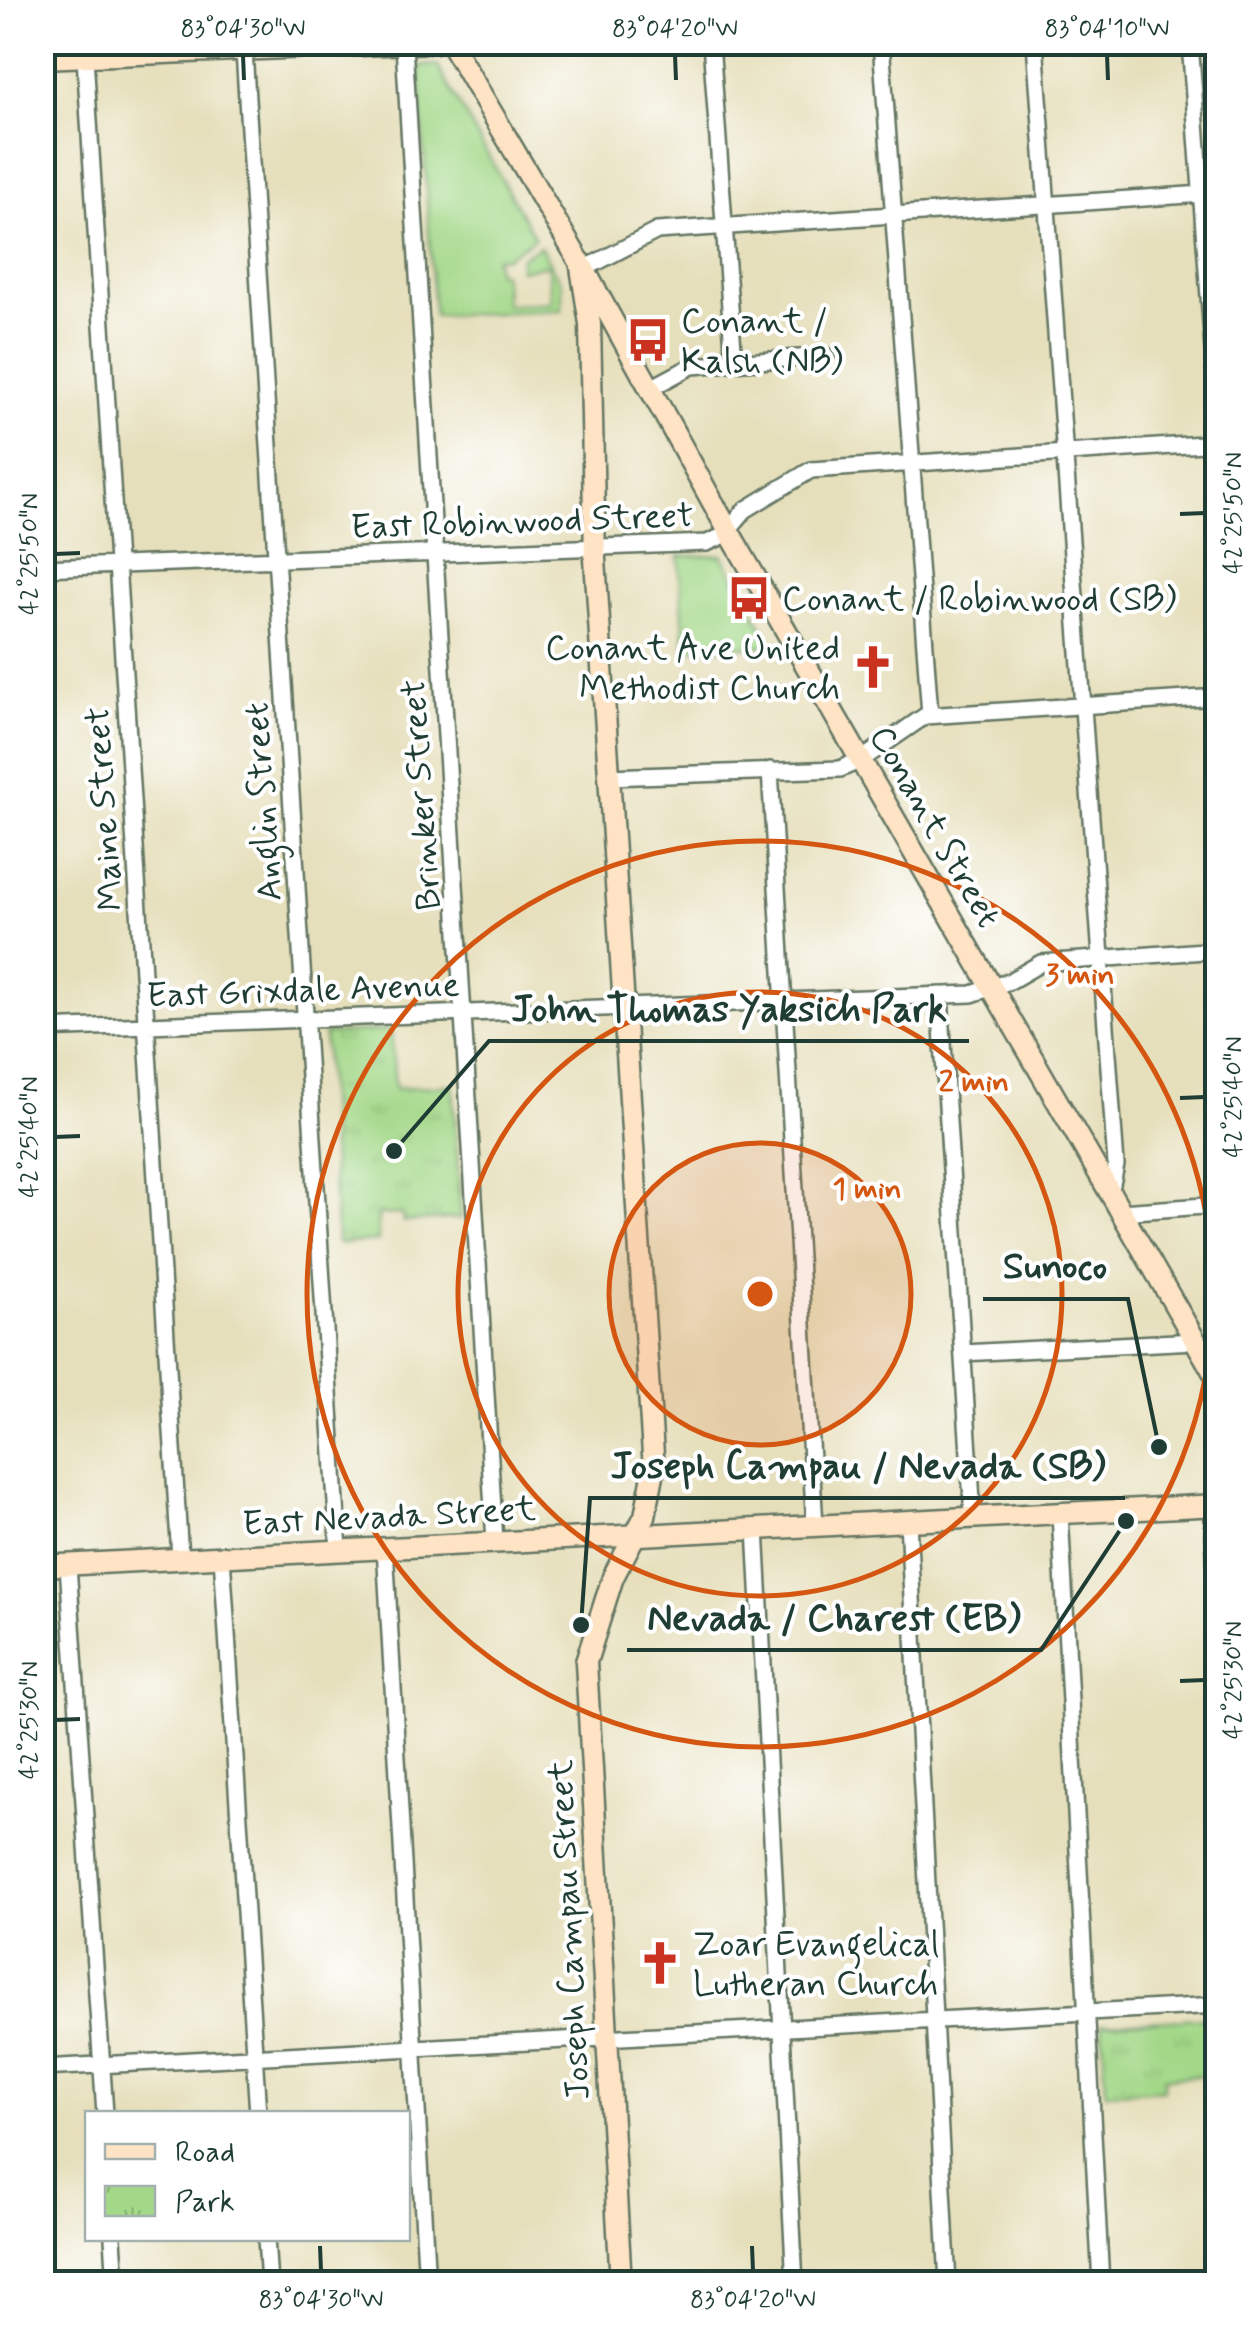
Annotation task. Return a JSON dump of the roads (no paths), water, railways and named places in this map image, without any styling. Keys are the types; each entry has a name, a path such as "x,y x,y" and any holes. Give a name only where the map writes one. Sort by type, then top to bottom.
{"street":[{"path":"42,58 157,48 244,51 436,42"},
{"name":"Conant Street","path":"450,42 1218,1380"},
{"path":"711,42 734,363"},
{"path":"881,42 930,716"},
{"path":"1035,42 1103,958 1116,1203 1215,1206"},
{"path":"1190,42 1209,194 1218,417"},
{"name":"Brinker Street","path":"404,44 495,1542"},
{"name":"Anglin Street","path":"244,51 339,1550"},
{"name":"Maine Street","path":"85,57 180,1558"},
{"path":"582,267 649,232 1209,194"},
{"name":"Joseph Campau Street","path":"582,267 590,324 594,548 654,1470 653,1490 637,1535 612,1576 586,1669 621,2284"},
{"path":"649,388 692,366 826,356"},
{"name":"East Robinwood Street","path":"42,568 707,543 728,530 745,510 802,474 912,462 1218,443"},
{"path":"608,777 840,769 860,760 917,719 930,716 1218,697"},
{"path":"768,771 815,1526"},
{"name":"East Grixdale Avenue","path":"42,1028 940,995 992,988 1041,963 1218,950"},
{"path":"940,995 972,1518"},
{"path":"963,1353 1195,1341"},
{"path":"1215,1505 1218,1602"},
{"name":"East Nevada Street","path":"42,1566 1215,1505"},
{"path":"1060,1513 1101,2284"},
{"path":"908,1521 948,2284"},
{"path":"756,1528 795,2284"},
{"path":"385,1548 427,2284"},
{"path":"222,1556 258,2111"},
{"path":"68,1565 105,2111"},
{"path":"42,2068 1218,2005"},
{"path":"113,2241 116,2284"},
{"path":"266,2241 269,2284"}],"place":[{"name":"Conant / Kalsh (NB)","path":"648,340"},
{"name":"Conant / Robinwood (SB)","path":"749,598"},
{"name":"Conant Ave United Methodist Church","path":"873,667"},
{"name":"John Thomas Yaksich Park","path":"394,1151"},
{"name":"Sunoco","path":"1159,1447"},
{"name":"Nevada / Charest (EB)","path":"1126,1521"},
{"name":"Joseph Campau / Nevada (SB)","path":"581,1625"},
{"name":"Zoar Evangelical Lutheran Church","path":"660,1963"}]}
